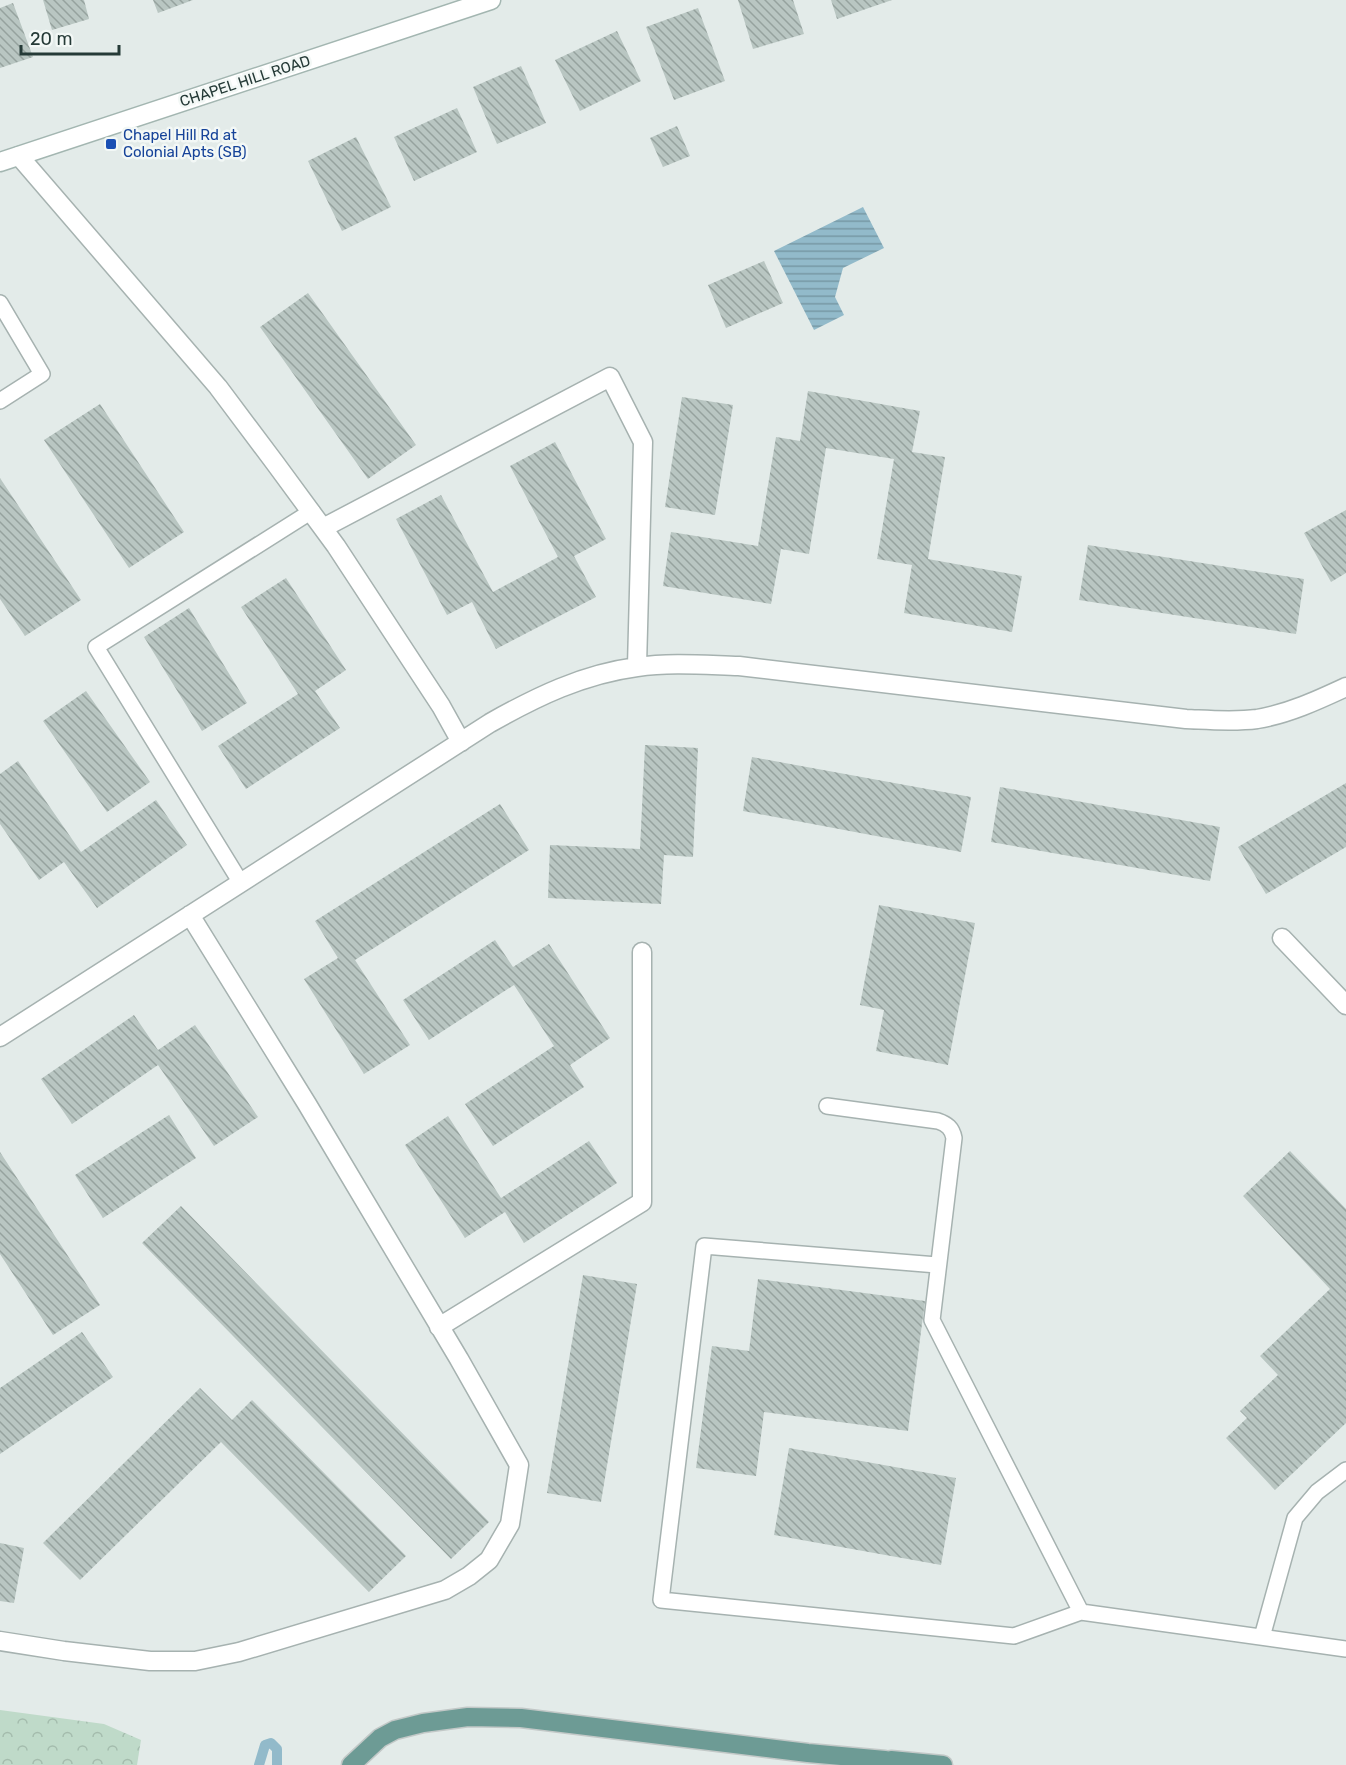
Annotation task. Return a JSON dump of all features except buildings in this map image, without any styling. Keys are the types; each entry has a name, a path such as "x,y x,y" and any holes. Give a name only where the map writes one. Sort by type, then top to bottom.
{"main road":[{"path":"351,1765 380,1738 395,1730 423,1723 468,1717 521,1718 808,1753 943,1765"},
{"path":"885,1760 903,1765"}],"street":[{"name":"CHAPEL HILL ROAD","path":"0,162 491,0"},
{"path":"19,156 218,387 312,511 441,706 461,742"},
{"path":"323,528 610,377 643,442 637,666"},
{"path":"0,1037 461,742 524,704 562,686 599,674 637,666 739,666 1186,719 1232,720 1258,718 1319,700 1346,687"},
{"path":"0,1641 150,1661 195,1661 239,1652 445,1590 469,1576 489,1560 510,1524 519,1466 308,1104 190,915"},
{"path":"1282,938 1346,1005"},
{"path":"439,1327 642,1202 642,952"}],"lane":[{"path":"0,303 42,374 0,401"},
{"path":"241,883 96,647 312,511"},
{"path":"827,1106 938,1121 947,1124 952,1131 954,1138 932,1320 1081,1612"},
{"path":"937,1265 704,1246 661,1600 1014,1636 1081,1612 1346,1649"},
{"path":"1262,1637 1296,1518 1317,1492 1346,1470"}],"green space":[{"path":"0,1710 104,1724 141,1740 137,1765 0,1765"}],"water":[{"path":"863,207 884,248 843,268 835,297 844,315 814,330 774,251"}],"waterway":[{"path":"259,1765 265,1745 271,1743 277,1749 277,1765"}],"place":[{"name":"Chapel Hill Rd at Colonial Apts (SB)","path":"111,144"}]}
